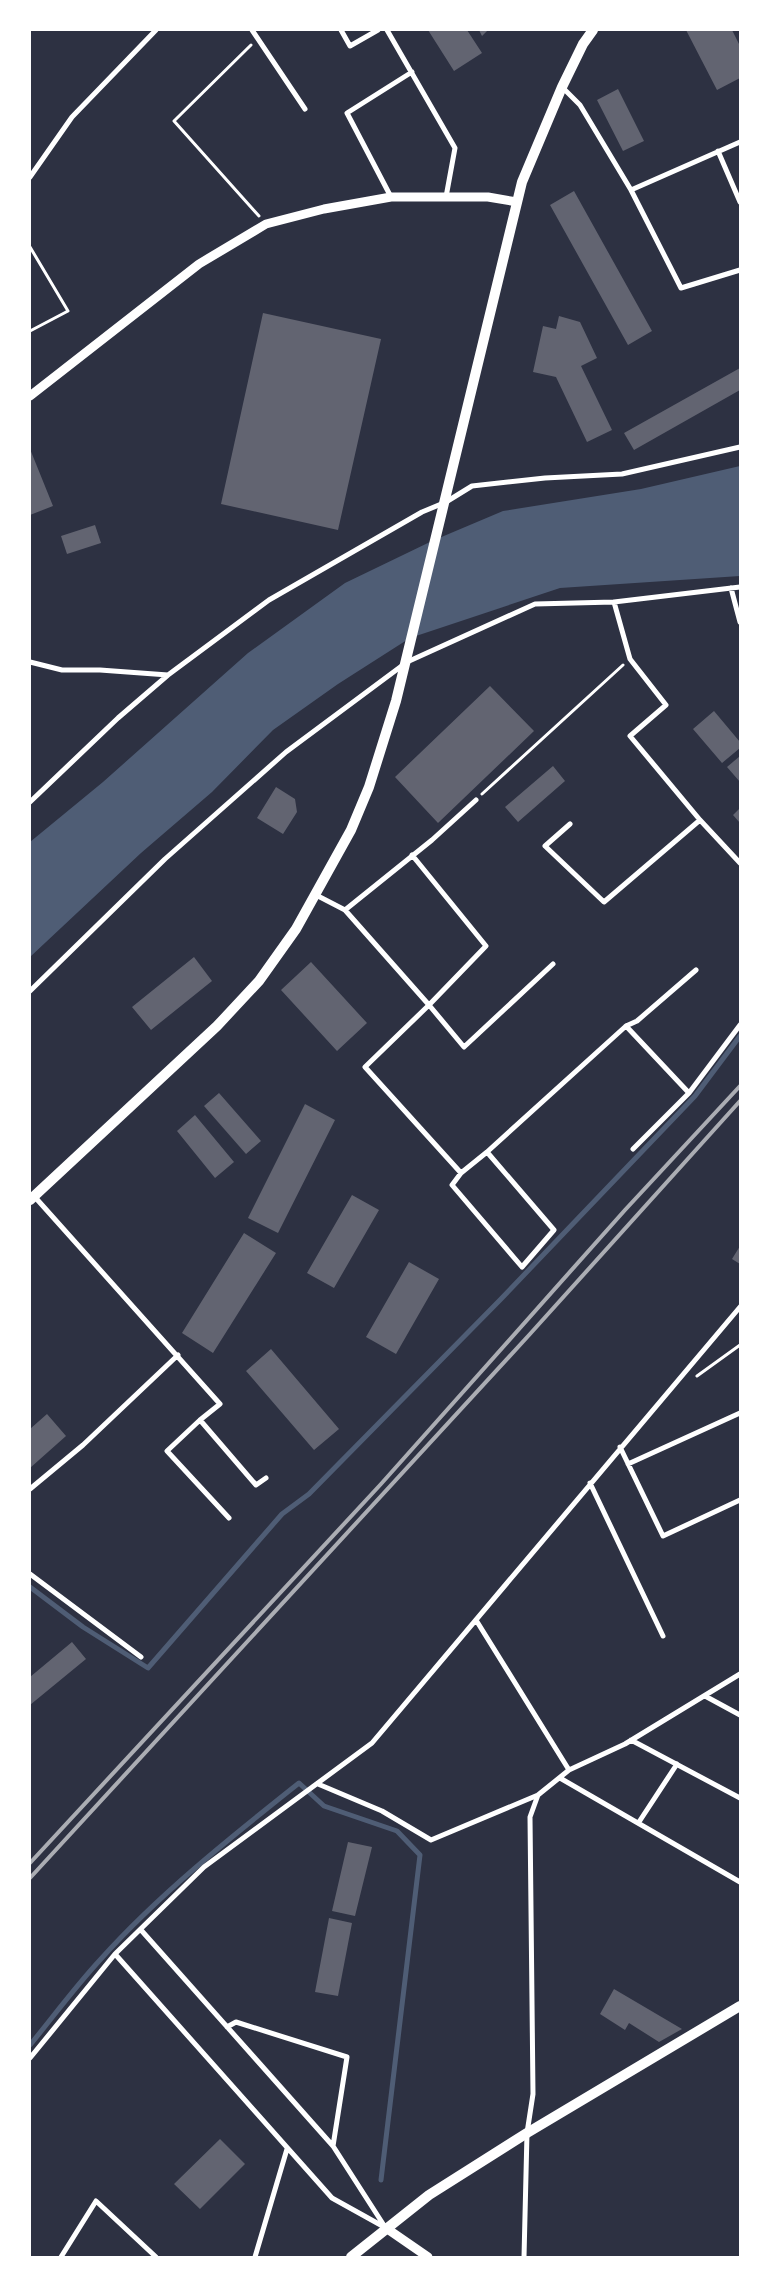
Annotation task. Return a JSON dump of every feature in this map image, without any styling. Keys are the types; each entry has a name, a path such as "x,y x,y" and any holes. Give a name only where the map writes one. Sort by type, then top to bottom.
{"main road":[{"path":"32,1198 217,1026 259,982 296,929 351,830 369,787 386,738 411,645 522,182 562,86 583,44 593,30"},
{"path":"351,2257 428,2195 527,2133 740,2006"}],"street":[{"path":"30,176 72,117 156,30"},
{"path":"252,30 305,109"},
{"path":"341,30 350,46 378,30"},
{"path":"387,30 455,148 446,197"},
{"path":"391,197 347,113 412,72"},
{"path":"562,86 580,105 631,190 681,288 740,270"},
{"path":"631,190 740,142"},
{"path":"718,151 740,202"},
{"path":"30,396 199,264 266,224 324,209 391,197 488,197 517,202"},
{"path":"30,802 118,718 168,675 269,600 422,512 446,502 472,486 544,478 622,474 740,447"},
{"path":"30,991 165,859 286,752 406,662 535,604 614,602 740,587"},
{"path":"731,588 740,622"},
{"path":"614,602 630,659 666,705 630,736 700,820 740,863"},
{"path":"30,662 62,670 100,670 168,675"},
{"path":"345,910 476,800"},
{"path":"570,824 545,846 604,902 700,820"},
{"path":"412,855 486,946 365,1067 461,1173"},
{"path":"316,895 345,910 464,1047 553,964"},
{"path":"487,1152 554,1230 522,1267 452,1185 461,1173 487,1152 626,1026 638,1021 696,970"},
{"path":"633,1149 689,1093 740,1025"},
{"path":"626,1026 689,1093"},
{"path":"32,1198 178,1355 220,1404 200,1420 168,1451 230,1518"},
{"path":"30,2058 115,1954 204,1867 372,1743 740,1307"},
{"path":"30,1489 83,1445 178,1355"},
{"path":"628,1464 740,1413"},
{"path":"200,1420 256,1485 266,1478"},
{"path":"620,1447 663,1536 740,1500"},
{"path":"590,1483 664,1636"},
{"path":"30,1574 140,1657"},
{"path":"476,1620 569,1770"},
{"path":"318,1784 382,1811 431,1840 538,1795 569,1770 630,1740 740,1674"},
{"path":"705,1696 740,1715"},
{"path":"630,1740 740,1798"},
{"path":"639,1822 677,1764"},
{"path":"560,1778 740,1882"},
{"path":"524,2257 527,2133 533,2094 530,1817 538,1795"},
{"path":"141,1930 333,2146 386,2228"},
{"path":"115,1954 332,2198 386,2228 428,2257"},
{"path":"227,2027 236,2022 347,2057 333,2146"},
{"path":"255,2257 287,2149"},
{"path":"61,2257 96,2202 156,2257"}],"path":[{"path":"258,37 174,121 266,224"},
{"path":"30,247 68,311 30,331"},
{"path":"476,800 630,659"}],"water":[{"path":"740,466 740,576 560,588 410,638 338,684 273,730 212,792 141,853 30,957 30,842 103,782 248,653 345,583 432,541 503,511 641,489"}],"building":[{"path":"428,30 467,30 482,53 454,71"},
{"path":"479,30 488,30 482,36"},
{"path":"686,30 732,30 740,46 740,78 717,90"},
{"path":"618,89 644,141 623,151 597,100"},
{"path":"574,191 652,331 628,345 550,205"},
{"path":"263,313 381,339 338,530 221,504"},
{"path":"559,316 580,322 597,358 581,366 612,430 587,442 556,377 533,372 543,326 556,329"},
{"path":"740,368 740,390 634,450 624,433"},
{"path":"30,449 53,506 30,515"},
{"path":"95,525 101,543 67,554 61,536"},
{"path":"490,686 534,731 438,823 395,777"},
{"path":"714,711 740,742 740,748 722,763 693,729"},
{"path":"740,756 740,782 727,767"},
{"path":"553,766 565,781 518,822 505,807"},
{"path":"276,787 295,799 297,812 283,834 257,818"},
{"path":"740,808 740,823 733,815"},
{"path":"194,957 212,981 151,1030 132,1007"},
{"path":"311,962 367,1023 337,1051 281,990"},
{"path":"219,1093 261,1141 246,1154 204,1106"},
{"path":"305,1104 335,1120 278,1233 248,1218"},
{"path":"195,1115 234,1162 215,1178 177,1131"},
{"path":"352,1195 379,1210 334,1288 307,1273"},
{"path":"244,1233 276,1253 213,1353 182,1333"},
{"path":"740,1246 740,1264 732,1259"},
{"path":"409,1262 439,1279 396,1354 366,1337"},
{"path":"271,1349 339,1429 314,1450 246,1371"},
{"path":"47,1414 66,1436 30,1468 30,1429"},
{"path":"72,1642 86,1659 30,1705 30,1677"},
{"path":"348,1842 372,1847 355,1916 332,1911"},
{"path":"329,1918 352,1923 338,1996 315,1992"},
{"path":"614,1989 682,2029 659,2042 629,2023 625,2030 600,2014"},
{"path":"220,2139 245,2164 200,2209 174,2184"}],"waterway":[{"path":"30,1587 83,1627 148,1668 282,1514 309,1494 500,1300 695,1096 740,1036"},
{"path":"30,2045 73,1991 122,1936 221,1846 299,1783 324,1806 397,1831 420,1855 381,2180"}],"railway":[{"path":"30,1863 381,1484 625,1210 740,1086"},
{"path":"30,1878 530,1334 740,1101"}]}
